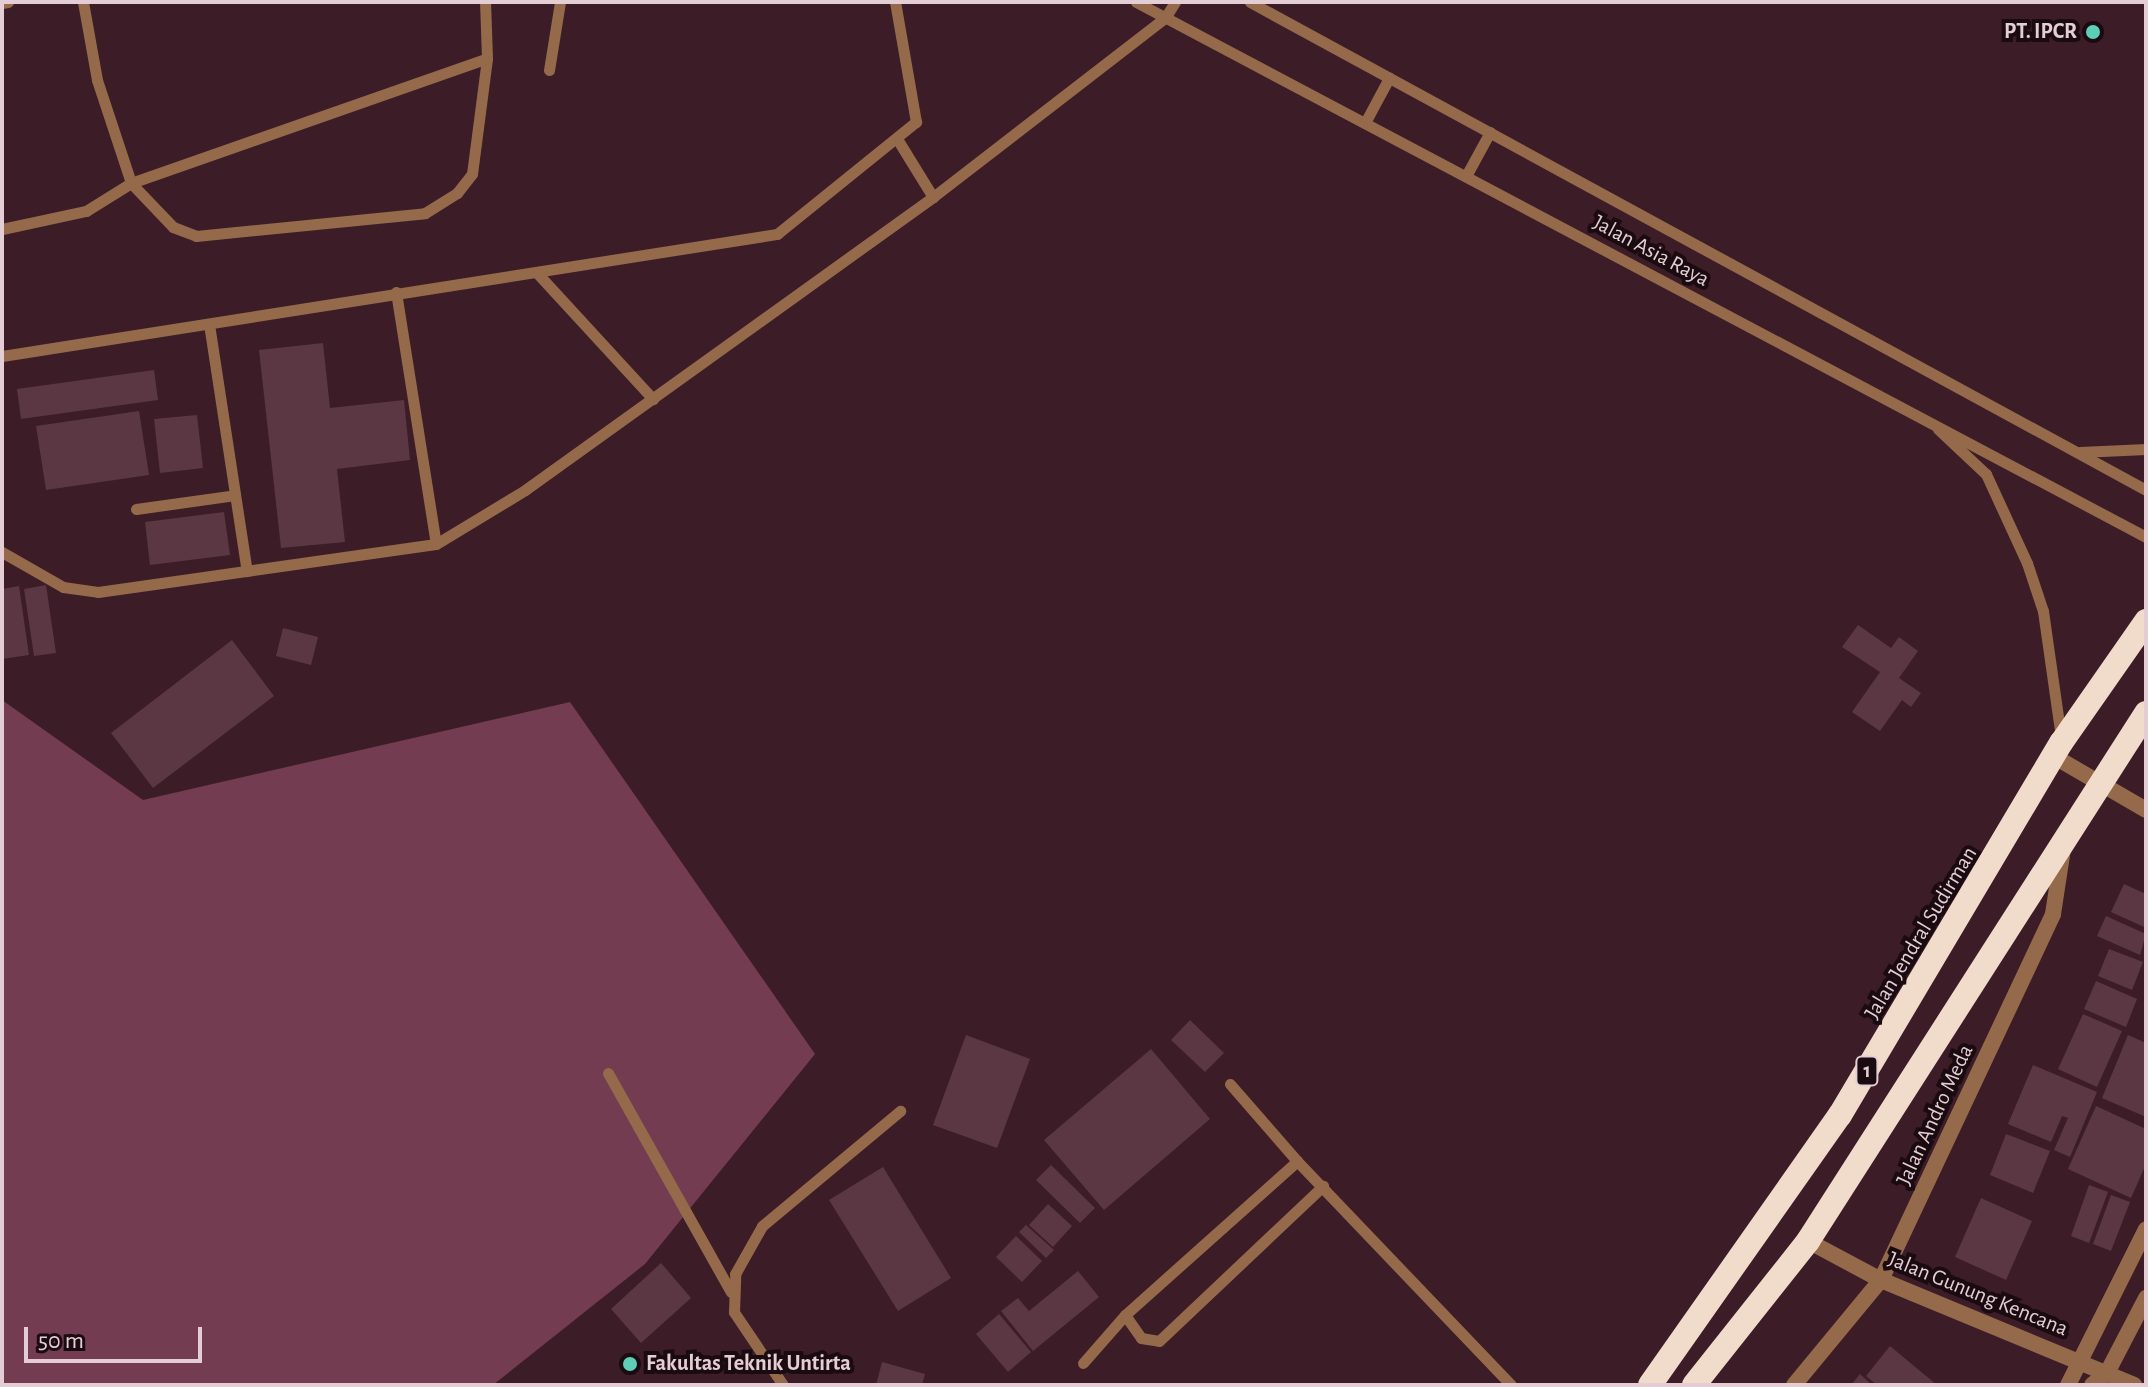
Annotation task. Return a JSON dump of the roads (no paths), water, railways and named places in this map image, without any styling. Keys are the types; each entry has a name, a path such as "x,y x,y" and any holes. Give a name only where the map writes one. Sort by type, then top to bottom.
{"highway":[{"name":"Jalan Jendral Sudirman","path":"1650,1385 1840,1115 2058,750 2146,621"},
{"name":"1","path":"1694,1385 1808,1241 2096,786 2146,713"}],"street":[{"path":"2058,750 2096,786 2146,810"},
{"name":"Jalan Andro Meda","path":"1794,1385 1881,1280 2053,914 2064,838"},
{"path":"2068,1385 2077,1358 2146,1229"},
{"name":"Jalan Gunung Kencana","path":"1808,1241 1881,1280 2077,1358 2134,1385"},
{"path":"2092,1385 2107,1373 2146,1298"}],"lane":[{"path":"83,2 97,80 131,183 173,227 196,236 425,213 472,174 487,58 485,2"},
{"path":"549,70 560,2"},
{"path":"2,356 777,234 899,142 917,116 895,2"},
{"name":"Jalan Asia Raya","path":"1136,2 1367,119 1466,176 2146,537"},
{"path":"2,552 63,587 98,592 436,544 653,399 933,197 1165,18 1175,2"},
{"name":"Jalan Asia Raya","path":"1250,2 2146,490"},
{"path":"2,229 86,211 131,183 487,58"},
{"path":"1367,119 1389,78"},
{"path":"1466,176 1490,132"},
{"path":"899,142 933,197"},
{"path":"538,274 653,399"},
{"path":"396,292 436,544"},
{"path":"209,324 247,571"},
{"path":"1926,418 1986,474 2027,563 2043,611 2058,750"},
{"path":"2080,452 2146,449"},
{"path":"136,509 235,495"},
{"path":"608,1073 731,1292 752,1346 783,1385"},
{"path":"1230,1084 1297,1161 1511,1385"},
{"path":"731,1292 762,1226 900,1111"},
{"path":"1083,1363 1125,1315 1297,1161"},
{"path":"1125,1315 1141,1338 1159,1341 1323,1186"}],"place":[{"name":"PT. IPCR","path":"2093,32"},
{"name":"Fakultas Teknik Untirta","path":"630,1364"}]}
